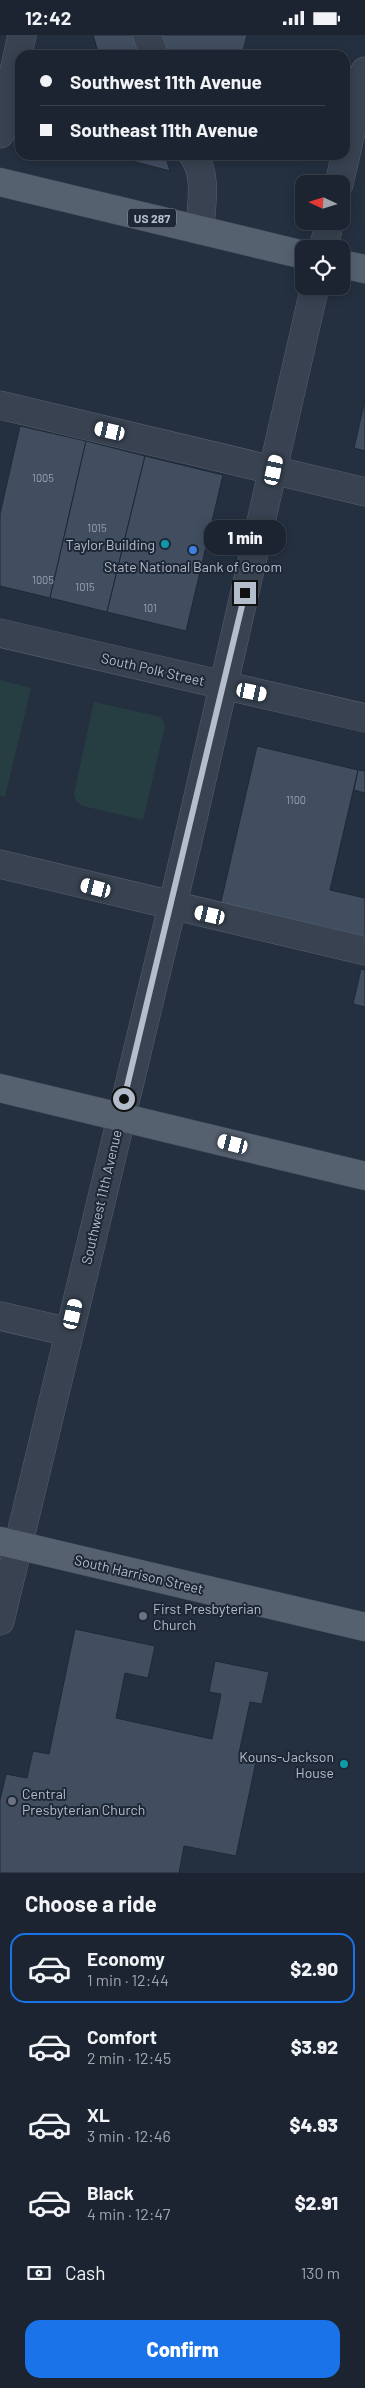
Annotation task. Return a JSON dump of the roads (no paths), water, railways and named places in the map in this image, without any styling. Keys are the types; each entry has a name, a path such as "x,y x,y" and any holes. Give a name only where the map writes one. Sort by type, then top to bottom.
{"main road":[{"name":"US 287","path":"0,181 295,253"},
{"path":"350,266 365,269"},
{"path":"0,1088 365,1176"},
{"name":"South Harrison Street","path":"9,1543 365,1627"}],"street":[{"path":"20,50 22,35"},
{"path":"147,35 152,50"},
{"path":"350,136 365,71"},
{"path":"0,133 15,89"},
{"path":"197,160 202,175 200,230"},
{"path":"341,175 345,160"},
{"name":"Southwest 11th Avenue","path":"0,1621 9,1543 68,1332 172,906 313,295"},
{"path":"0,405 365,492"},
{"name":"South Polk Street","path":"0,633 365,718"},
{"path":"0,864 365,951"},
{"path":"0,1317 68,1332"}],"place":[{"name":"Taylor Building","path":"165,544"},
{"name":"State National Bank of Groom","path":"193,550"},
{"name":"First Presbyterian Church","path":"143,1616"},
{"name":"Kouns-Jackson House","path":"344,1764"},
{"name":"Central Presbyterian Church","path":"12,1801"}]}
